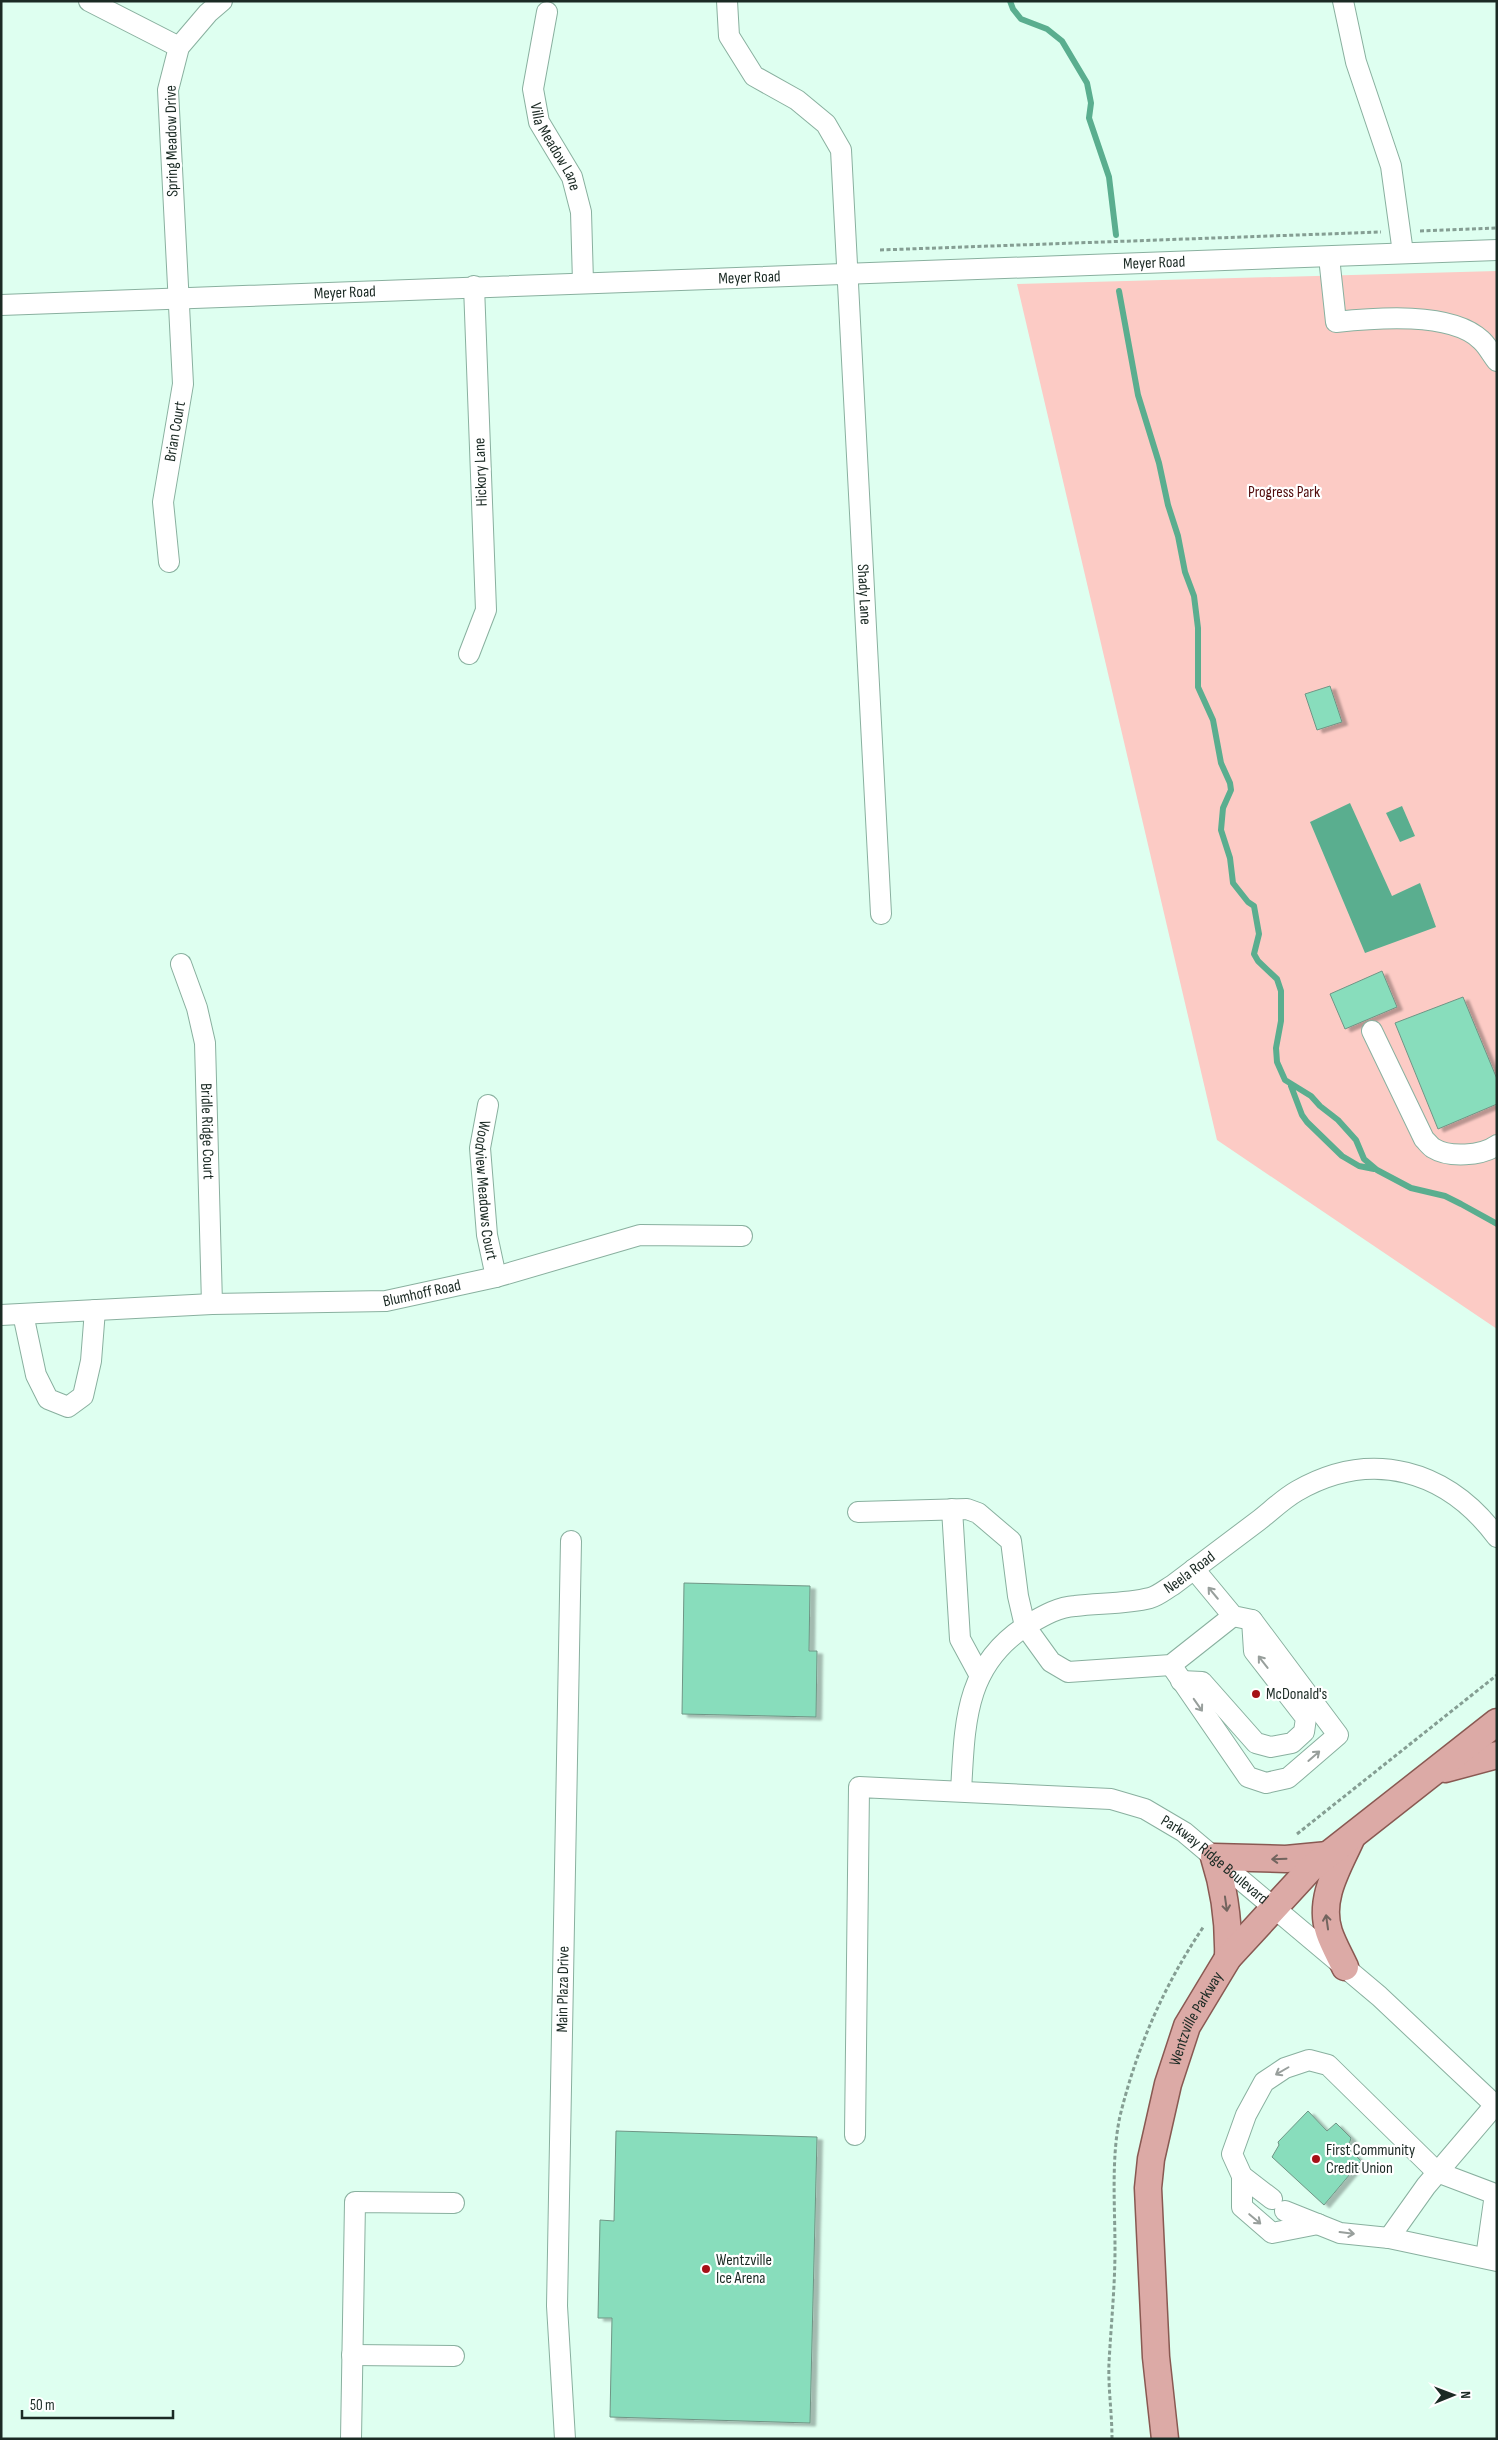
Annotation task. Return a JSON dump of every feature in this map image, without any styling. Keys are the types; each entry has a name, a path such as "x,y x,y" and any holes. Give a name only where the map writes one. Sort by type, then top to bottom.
{"main road":[{"name":"Wentzville Parkway","path":"1165,2439 1158,2391 1151,2289 1148,2188 1151,2159 1168,2084 1187,2026 1228,1958 1310,1869 1497,1722"},
{"path":"1434,1772 1497,1755"},
{"path":"1345,1967 1329,1932 1326,1920 1326,1899 1352,1836"},
{"path":"1228,1958 1229,1924 1226,1899 1214,1857 1286,1859 1328,1855"}],"street":[{"path":"89,1 179,46"},
{"name":"Spring Meadow Drive","path":"177,298 168,90 179,46 208,13 222,1"},
{"name":"Shady Lane","path":"727,1 729,36 754,76 797,100 826,124 841,150 881,914"},
{"path":"1343,1 1356,62 1391,166 1402,253"},
{"name":"Villa Meadow Lane","path":"547,12 533,89 539,122 572,177 581,212 583,282"},
{"name":"Meyer Road","path":"1,305 474,286 1497,250"},
{"path":"1328,257 1336,322 1378,318 1437,321 1459,328 1481,339 1497,362"},
{"name":"Hickory Lane","path":"469,654 486,610 474,286"},
{"name":"Brian Court","path":"169,562 163,502 183,384 177,298"},
{"name":"Bridle Ridge Court","path":"181,964 196,1008 205,1043 212,1304"},
{"path":"1372,1031 1424,1139 1434,1148 1452,1153 1473,1154 1497,1145"},
{"name":"Woodview Meadows Court","path":"488,1105 480,1148 487,1235 496,1277"},
{"name":"Blumhoff Road","path":"1,1315 212,1304 386,1301 496,1277 640,1235 742,1236"},
{"path":"23,1314 36,1375 48,1399 68,1407 83,1396 91,1361 95,1310"},
{"name":"Neela Road","path":"961,1791 965,1728 971,1695 986,1665 1012,1634 1044,1614 1072,1606 1152,1598 1194,1570 1296,1492 1322,1479 1351,1470 1376,1468 1408,1472 1432,1481 1452,1492 1472,1508 1497,1537"},
{"path":"952,1509 960,1639 980,1676"},
{"path":"858,1512 967,1509 978,1513 1011,1541 1018,1596 1025,1626 1051,1662 1068,1672 1176,1673 1202,1682 1256,1743 1271,1747 1292,1743 1304,1732 1306,1718 1254,1651 1252,1620"},
{"name":"Main Plaza Drive","path":"566,2439 558,2306 571,1541"},
{"path":"1176,1673 1248,1777 1266,1783 1288,1778 1338,1735 1252,1620 1232,1616 1194,1570"},
{"path":"1176,1673 1232,1616"},
{"name":"Parkway Ridge Boulevard","path":"855,2135 859,1787 1111,1799 1145,1809 1184,1832 1345,1967 1379,1996 1496,2106"},
{"path":"1242,2176 1278,2205 1340,2233 1389,2238 1491,2259 1495,2194 1437,2172 1328,2065 1309,2060 1285,2068 1264,2082 1246,2115 1232,2154 1242,2176 1242,2207 1272,2233 1318,2224"},
{"path":"1389,2238 1437,2172 1496,2106"},
{"path":"351,2439 356,2202 454,2203"},
{"path":"352,2355 454,2356"}],"path":[{"path":"880,250 1497,228"},
{"path":"1112,2439 1109,2364 1114,2285 1114,2189 1120,2118"}],"green space":[{"name":"Progress Park","path":"1497,271 1497,1329 1217,1140 1017,284"}],"shaded area":[{"path":"1350,803 1392,896 1420,883 1436,927 1365,953 1310,822"},
{"path":"1402,806 1415,836 1400,842 1386,813"}],"building":[{"path":"1330,686 1342,722 1317,730 1305,694"},
{"path":"1382,971 1397,1007 1345,1029 1330,994"},
{"path":"1463,997 1497,1079 1497,1104 1438,1129 1395,1023"},
{"path":"684,1583 810,1586 809,1651 817,1651 816,1717 682,1714"},
{"name":"First Community Credit Union","path":"1308,2111 1327,2131 1336,2123 1351,2138 1348,2148 1361,2161 1324,2205 1272,2157 1279,2145 1278,2142"},
{"name":"Wentzville Ice Arena","path":"616,2131 817,2137 810,2423 610,2417 612,2318 598,2318 600,2220 614,2221"}],"waterway":[{"path":"1010,1 1013,9 1021,19 1047,29 1062,41 1087,83 1091,103 1089,118 1109,177 1116,235"},
{"path":"1119,291 1138,395 1159,463 1168,505 1178,536 1185,572 1194,596 1198,628 1198,687 1213,720 1221,763 1231,790 1223,808 1221,830 1230,858 1233,883 1248,902 1254,906 1259,934 1254,954 1258,961 1277,979 1281,991 1281,1021 1276,1048 1277,1062 1285,1080 1311,1096 1338,1120 1356,1140 1364,1159 1377,1170 1411,1188 1445,1196 1497,1224"},
{"path":"1291,1086 1302,1115 1307,1122 1342,1156 1359,1166 1374,1169"}],"place":[{"name":"McDonald's","path":"1256,1694"},
{"name":"First Community Credit Union","path":"1316,2159"},
{"name":"Wentzville Ice Arena","path":"706,2269"}]}
